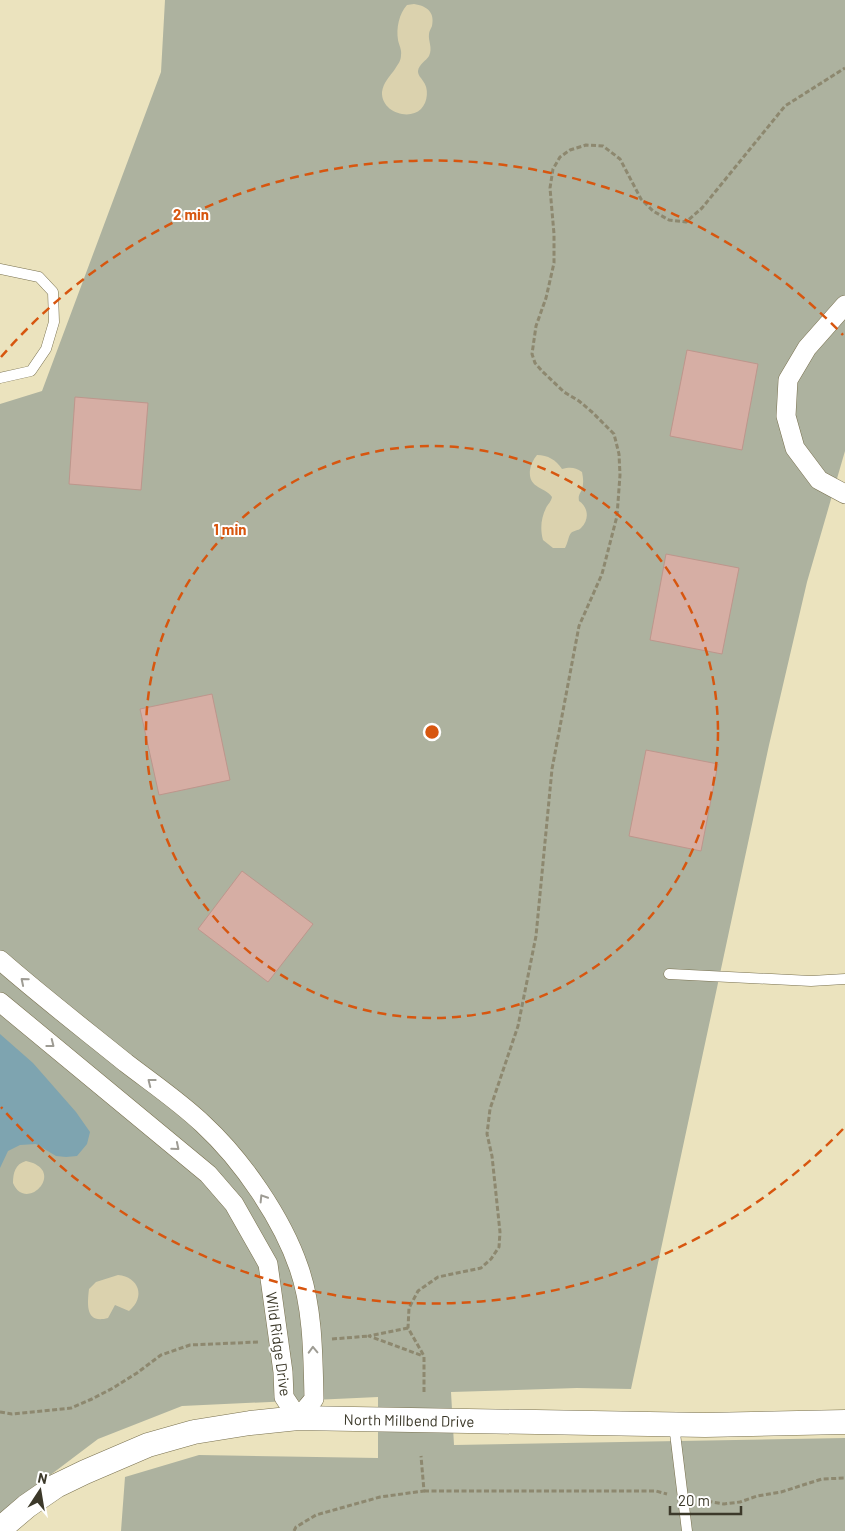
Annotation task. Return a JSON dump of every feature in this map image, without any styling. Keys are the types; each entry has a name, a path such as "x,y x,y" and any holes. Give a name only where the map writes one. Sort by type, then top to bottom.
{"street":[{"path":"845,305 807,348 788,380 786,416 795,448 819,480 845,494"},
{"name":"Wild Ridge Drive","path":"0,960 203,1124 230,1152 253,1181 287,1239 300,1268 308,1303 312,1340 314,1399 298,1418 284,1397 283,1372 268,1264 234,1204 208,1174 0,1002"},
{"path":"20,1020 43,996"},
{"name":"North Millbend Drive","path":"0,1530 27,1506 56,1486 148,1445 194,1432 250,1423 298,1418 674,1425 845,1422"}],"lane":[{"path":"0,269 39,277 53,292 54,322 46,349 31,371 0,378"},
{"path":"669,974 810,980 845,979"},
{"path":"674,1425 687,1531"}],"path":[{"path":"424,1392 424,1356 408,1328 409,1308 418,1291 438,1277 481,1268 491,1259 499,1247 500,1232 492,1156 487,1134 490,1108 518,1026 536,936 552,769 579,626 602,574 617,516 620,475 619,454 614,434 592,412 564,392 542,372 532,354 536,326 546,298 554,263 554,234 550,188 553,170 560,157 570,150 586,145 603,146 620,159 641,199 653,211 669,220 686,222 702,208 785,106 845,68"},
{"path":"312,1340 369,1336 408,1328"},
{"path":"369,1336 424,1356"},
{"path":"0,1412 12,1414 71,1408 113,1388 137,1373 161,1354 190,1345 278,1342"},
{"path":"421,1456 424,1491"},
{"path":"294,1531 296,1527 316,1515 380,1497 424,1491 656,1491 683,1499 724,1504 782,1492 822,1479 845,1478"}],"green space":[{"path":"165,0 845,0 845,451 807,582 769,745 631,1389 577,1388 451,1392 454,1445 845,1438 845,1531 121,1531 125,1477 199,1455 378,1458 378,1397 182,1406 98,1439 0,1513 0,404 42,391 161,72"}],"sand":[{"path":"414,4 429,10 433,21 429,34 430,53 418,71 425,84 427,95 425,103 416,113 403,114 386,105 382,92 385,83 400,59 401,51 397,31 400,17 407,5"},
{"path":"537,455 551,459 562,469 572,468 582,472 583,485 579,501 586,510 587,517 584,525 579,530 571,533 565,548 553,548 543,540 542,520 552,497 531,481 530,468"},
{"path":"26,1161 38,1166 44,1173 44,1180 34,1192 26,1194 19,1191 13,1183 13,1176 19,1164"},
{"path":"118,1275 131,1280 138,1288 139,1294 134,1306 129,1311 115,1305 108,1318 95,1318 88,1307 89,1289 96,1282"}],"water":[{"path":"0,1034 33,1063 76,1112 90,1132 87,1144 77,1156 56,1156 36,1144 20,1145 8,1151 0,1168"}],"building":[{"path":"687,350 758,364 742,450 670,436"},
{"path":"75,397 148,403 141,490 69,484"},
{"path":"666,554 739,568 722,654 650,640"},
{"path":"212,694 230,780 159,795 140,709"},
{"path":"646,750 718,764 701,851 629,836"},
{"path":"242,871 313,924 268,982 198,929"}]}
